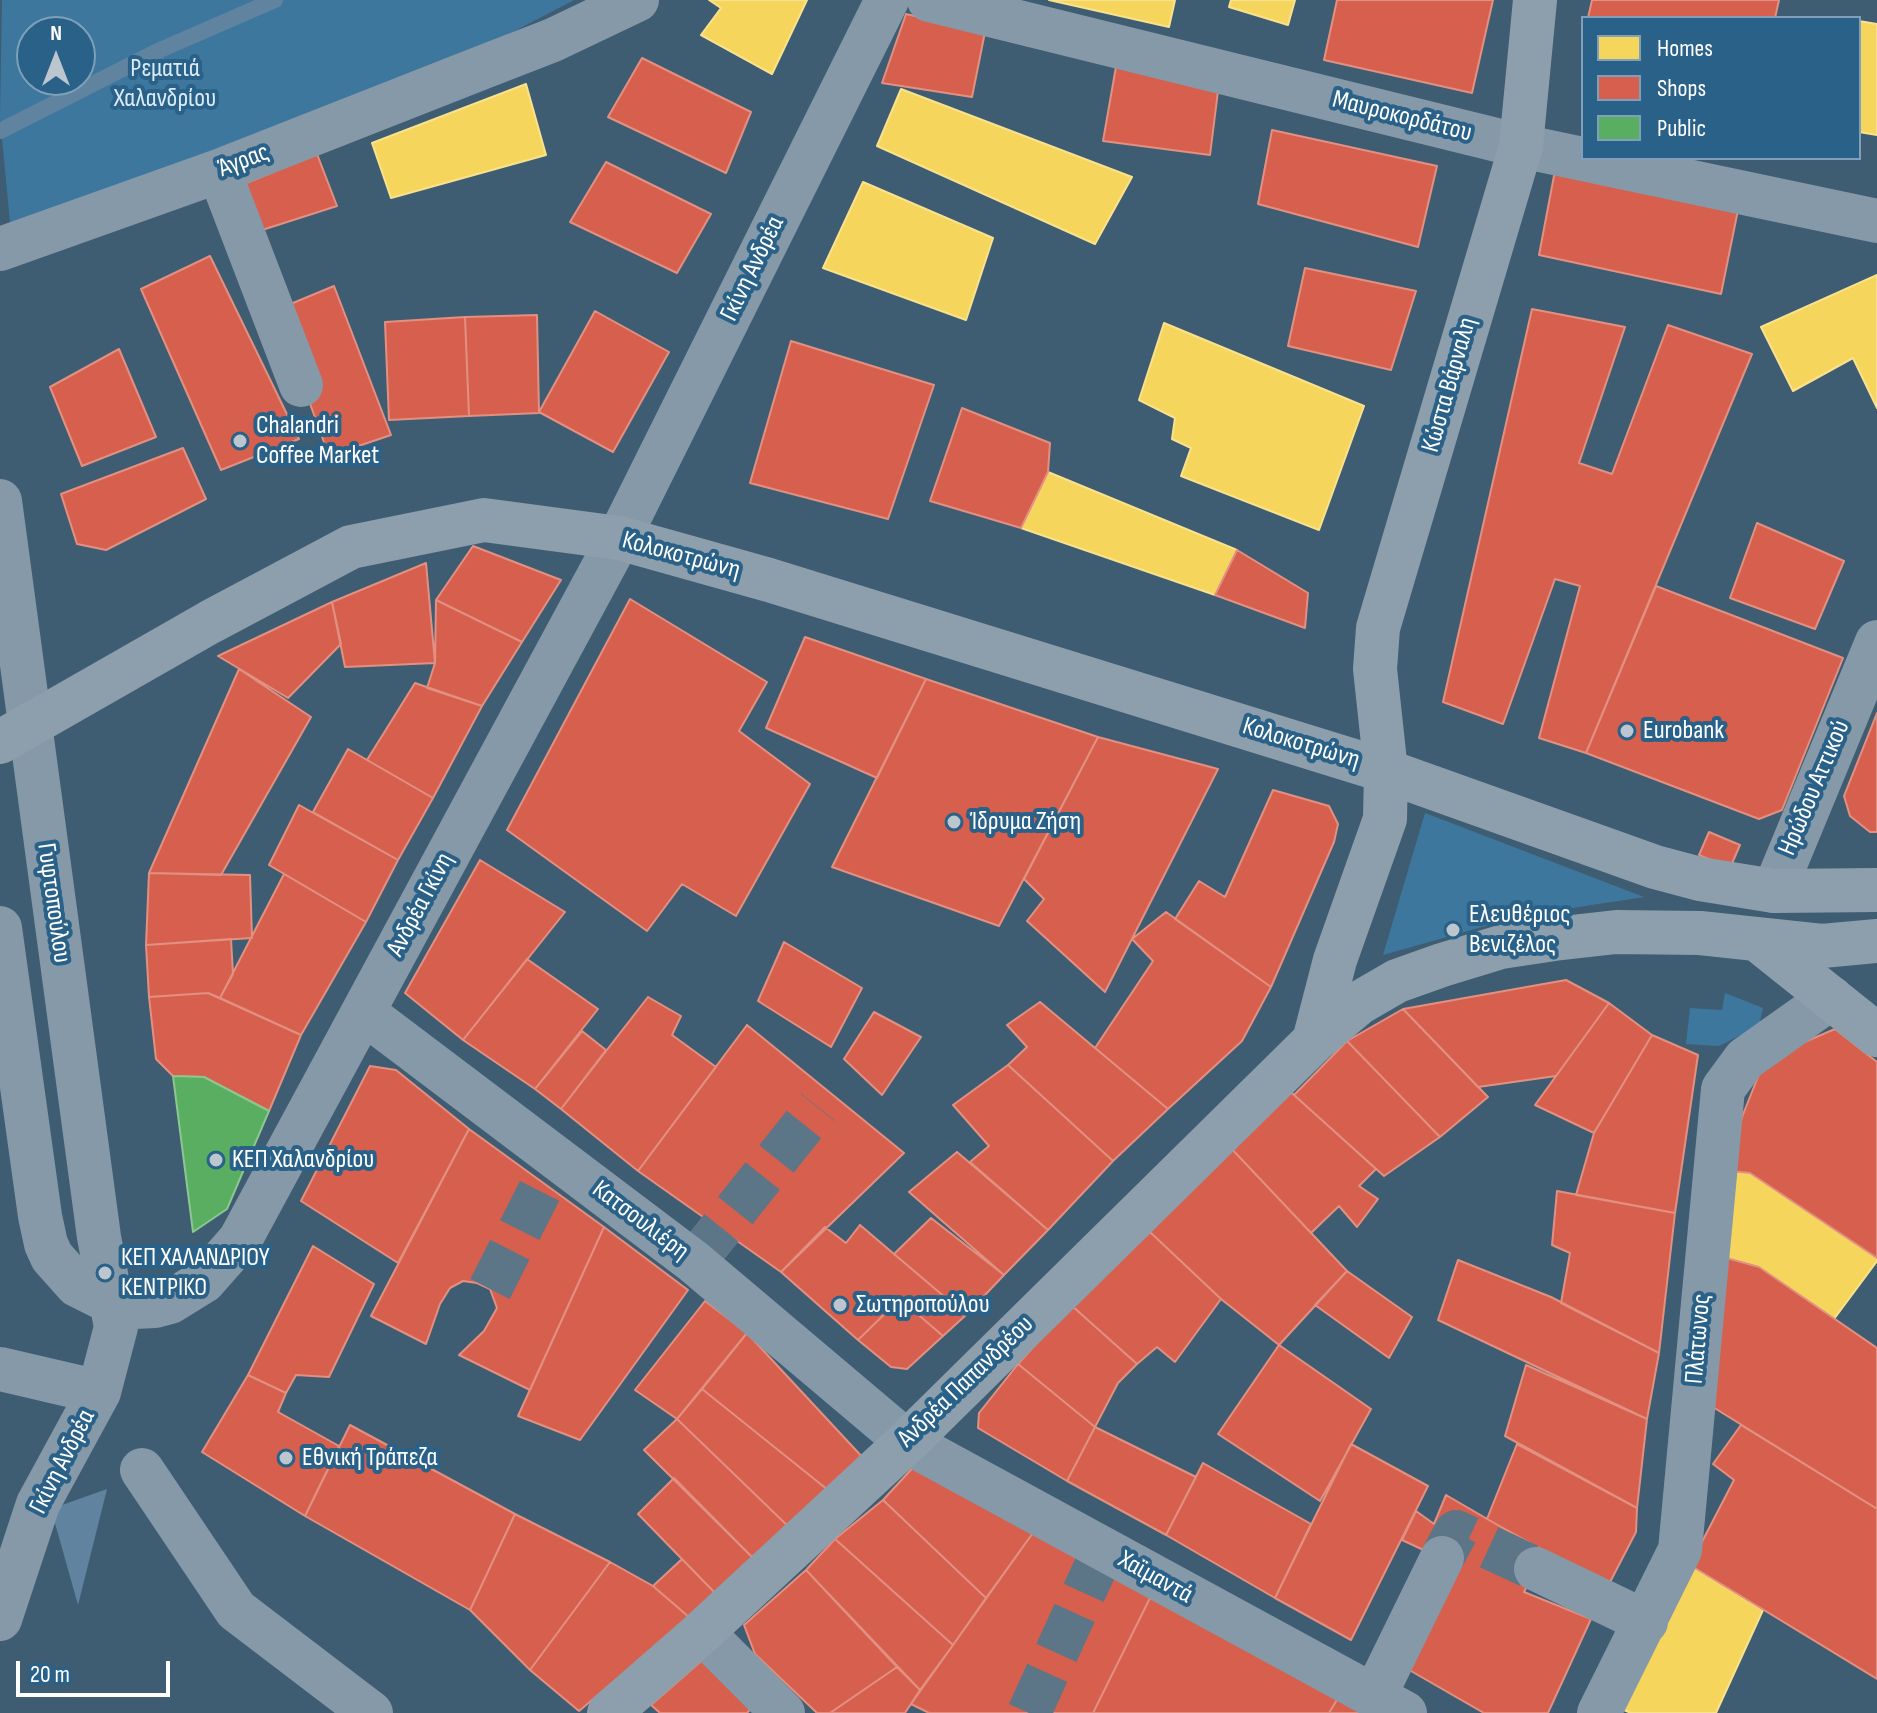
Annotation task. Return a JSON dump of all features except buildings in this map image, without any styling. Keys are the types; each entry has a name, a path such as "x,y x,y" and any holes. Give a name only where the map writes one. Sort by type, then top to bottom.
{"main road":[{"name":"Κώστα Βάρναλη","path":"1314,1041 1335,960 1385,819 1386,771 1375,669 1378,628 1521,146 1535,0"},
{"name":"Κολοκοτρώνη","path":"14,733 210,622 351,547 484,520 619,538 769,580 1386,771 1655,867"},
{"path":"1655,867 1700,879 1774,891 1877,890"},
{"path":"1655,867 1759,940 1877,1035"},
{"name":"Ανδρέα Παπανδρέου","path":"609,1713 702,1632 907,1442 1314,1041 1359,1003 1397,981 1501,947 1616,932 1700,933 1822,946 1877,941"}],"street":[{"name":"Άγρας","path":"0,249 219,171 553,40 637,0"},
{"name":"Γκίνη Ανδρέα","path":"619,538 887,0"},
{"name":"Μαυροκορδάτου","path":"929,0 1581,159"},
{"name":"Μαυροκορδάτου","path":"1587,160 1877,221"},
{"path":"219,171 301,385"},
{"name":"Γυφτοπούλου","path":"0,501 14,733 99,1237 113,1303"},
{"name":"Ανδρέα Γκίνη","path":"113,1303 134,1307 170,1302 197,1287 217,1269 240,1240 619,538"},
{"name":"Ηρώδου Αττικού","path":"1774,891 1877,642"},
{"path":"0,928 46,1244 52,1257 77,1285 113,1303"},
{"name":"Πλάτωνος","path":"1599,1713 1680,1550 1723,1089 1745,1059 1831,998"},
{"name":"Κατσουλιέρη","path":"363,1012 551,1172 694,1262 907,1442"},
{"name":"Γκίνη Ανδρέα","path":"0,1619 38,1504 99,1392 116,1327 113,1303"},
{"path":"0,1369 99,1392"},
{"name":"Χαϊμαντά","path":"907,1442 1098,1557 1389,1705"},
{"path":"142,1470 236,1610 371,1713"},
{"path":"1389,1705 1442,1558"},
{"path":"1536,1569 1646,1622"},
{"path":"702,1632 783,1713"}],"green space":[{"name":"Ρεματιά Χαλανδρίου","path":"2,0 574,0 507,35 11,233 0,117"},
{"path":"1425,813 1644,897 1553,911 1383,955"},
{"path":"1725,993 1763,1008 1759,1026 1719,1046 1686,1044 1690,1008 1722,1010"}],"shaded area":[{"path":"107,1489 78,1605 51,1509"}],"waterway":[{"path":"0,131 160,50 275,0"}],"tunnel":[{"path":"694,1262 818,1107"},
{"path":"490,1289 543,1184"},
{"path":"1442,1558 1456,1532 1536,1569"},
{"path":"1029,1713 1096,1566"}],"place":[{"name":"Chalandri Coffee Market","path":"240,441"},
{"name":"Eurobank","path":"1627,731"},
{"name":"Ίδρυμα Ζήση","path":"954,822"},
{"name":"Ελευθέριος Βενιζέλος","path":"1453,930"},
{"name":"KΕΠ Χαλανδρίου","path":"216,1160"},
{"name":"ΚΕΠ ΧΑΛΑΝΔΡΙΟΥ ΚΕΝΤΡΙΚΟ","path":"105,1273"},
{"name":"Σωτηροπούλου","path":"840,1305"},
{"name":"Εθνική Τράπεζα","path":"286,1458"}]}
